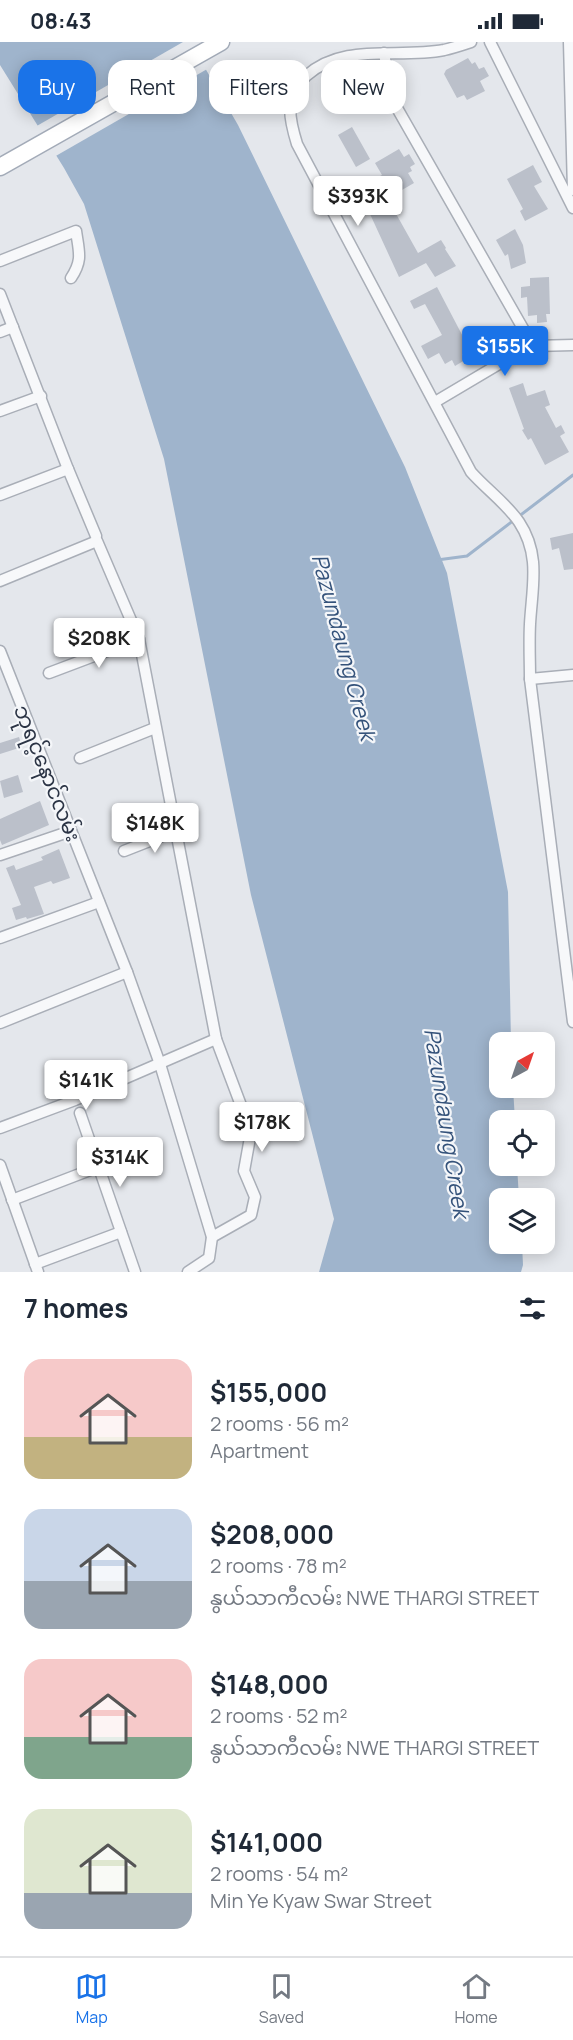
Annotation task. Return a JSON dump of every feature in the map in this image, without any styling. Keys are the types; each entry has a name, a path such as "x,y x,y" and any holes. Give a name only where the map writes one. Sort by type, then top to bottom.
{"main road":[{"path":"0,167 220,42"}],"street":[{"path":"471,42 443,50 352,53 332,59 315,68 299,83 291,99 290,121 297,144 471,472 512,513 532,550 534,568 530,627 530,679 573,1022"},
{"path":"490,42 573,208"},
{"path":"568,42 573,190"},
{"path":"384,53 390,88 397,108 533,346"},
{"path":"0,261 76,231 79,267 71,279"},
{"path":"0,294 68,468 139,639 216,1039 251,1132 244,1171 255,1197 251,1215 212,1237 209,1258 188,1272"},
{"path":"0,332 13,327"},
{"path":"435,402 533,346 573,345"},
{"path":"0,411 41,396"},
{"path":"0,495 68,468"},
{"path":"0,581 97,538"},
{"path":"49,674 139,639"},
{"name":"ဘုရင့်နောင်လမ်း","path":"0,651 127,972 160,1064 212,1237"},
{"path":"530,679 573,675"},
{"path":"80,759 155,728"},
{"path":"0,855 71,831"},
{"path":"124,850 175,831"},
{"path":"0,938 99,902"},
{"path":"0,1023 127,972"},
{"path":"0,1128 75,1100 216,1039"},
{"path":"80,1113 135,1272"},
{"path":"0,1165 36,1268 121,1232"},
{"path":"12,1200 98,1167"}],"water":[{"name":"Pazundaung Creek","path":"0,42 190,42 209,75 209,114 232,114 238,125 405,467 447,573 508,892 511,1032 489,1032 489,1098 514,1098 514,1110 489,1110 489,1176 518,1176 518,1188 489,1188 489,1254 522,1254 521,1272 319,1272 334,1219 251,895 164,459 84,204 30,114 96,114 96,60 18,60 18,94 0,65"}],"pier":[{"path":"183,42 193,42 209,68 197,75 197,60 152,60"},
{"path":"108,85 108,114 129,114 54,157 35,127 58,114 96,114 96,92"}],"building":[{"path":"468,58 472,64 475,62 479,69 484,67 489,76 480,81 485,91 467,100 464,95 457,98 444,74 446,70"},
{"path":"352,127 370,159 356,167 338,135"},
{"path":"399,149 404,157 409,154 415,164 410,167 412,171 408,173 414,183 390,197 392,202 390,203 418,253 441,240 446,248 456,266 435,277 426,263 399,277 370,214 368,215 363,205 356,209 352,201 358,198 354,189 382,175 375,163"},
{"path":"533,165 542,182 534,186 548,209 525,221 520,211 523,209 507,179"},
{"path":"515,229 523,245 526,263 511,269 508,254 505,256 496,240"},
{"path":"549,277 550,314 546,314 547,322 537,323 537,315 528,316 527,297 521,298 521,287 530,286 530,278"},
{"path":"437,287 470,350 462,354 465,360 455,366 452,360 445,364 439,353 428,359 421,346 442,335 425,304 414,309 410,301"},
{"path":"523,383 527,396 545,390 550,405 545,407 556,428 561,425 565,433 560,436 569,452 545,465 531,438 528,440 522,430 524,429 509,388"},
{"path":"573,533 573,569 564,570 559,548 552,550 550,538"},
{"path":"19,737 22,747 0,754 0,743"},
{"path":"18,775 23,792 4,798 0,781"},
{"path":"40,801 49,825 2,845 0,819"},
{"path":"59,849 70,878 34,887 44,914 16,920 12,908 21,905 6,868 14,865 16,870 43,860 41,857"}],"waterway":[{"path":"437,560 467,556 573,475"}]}
